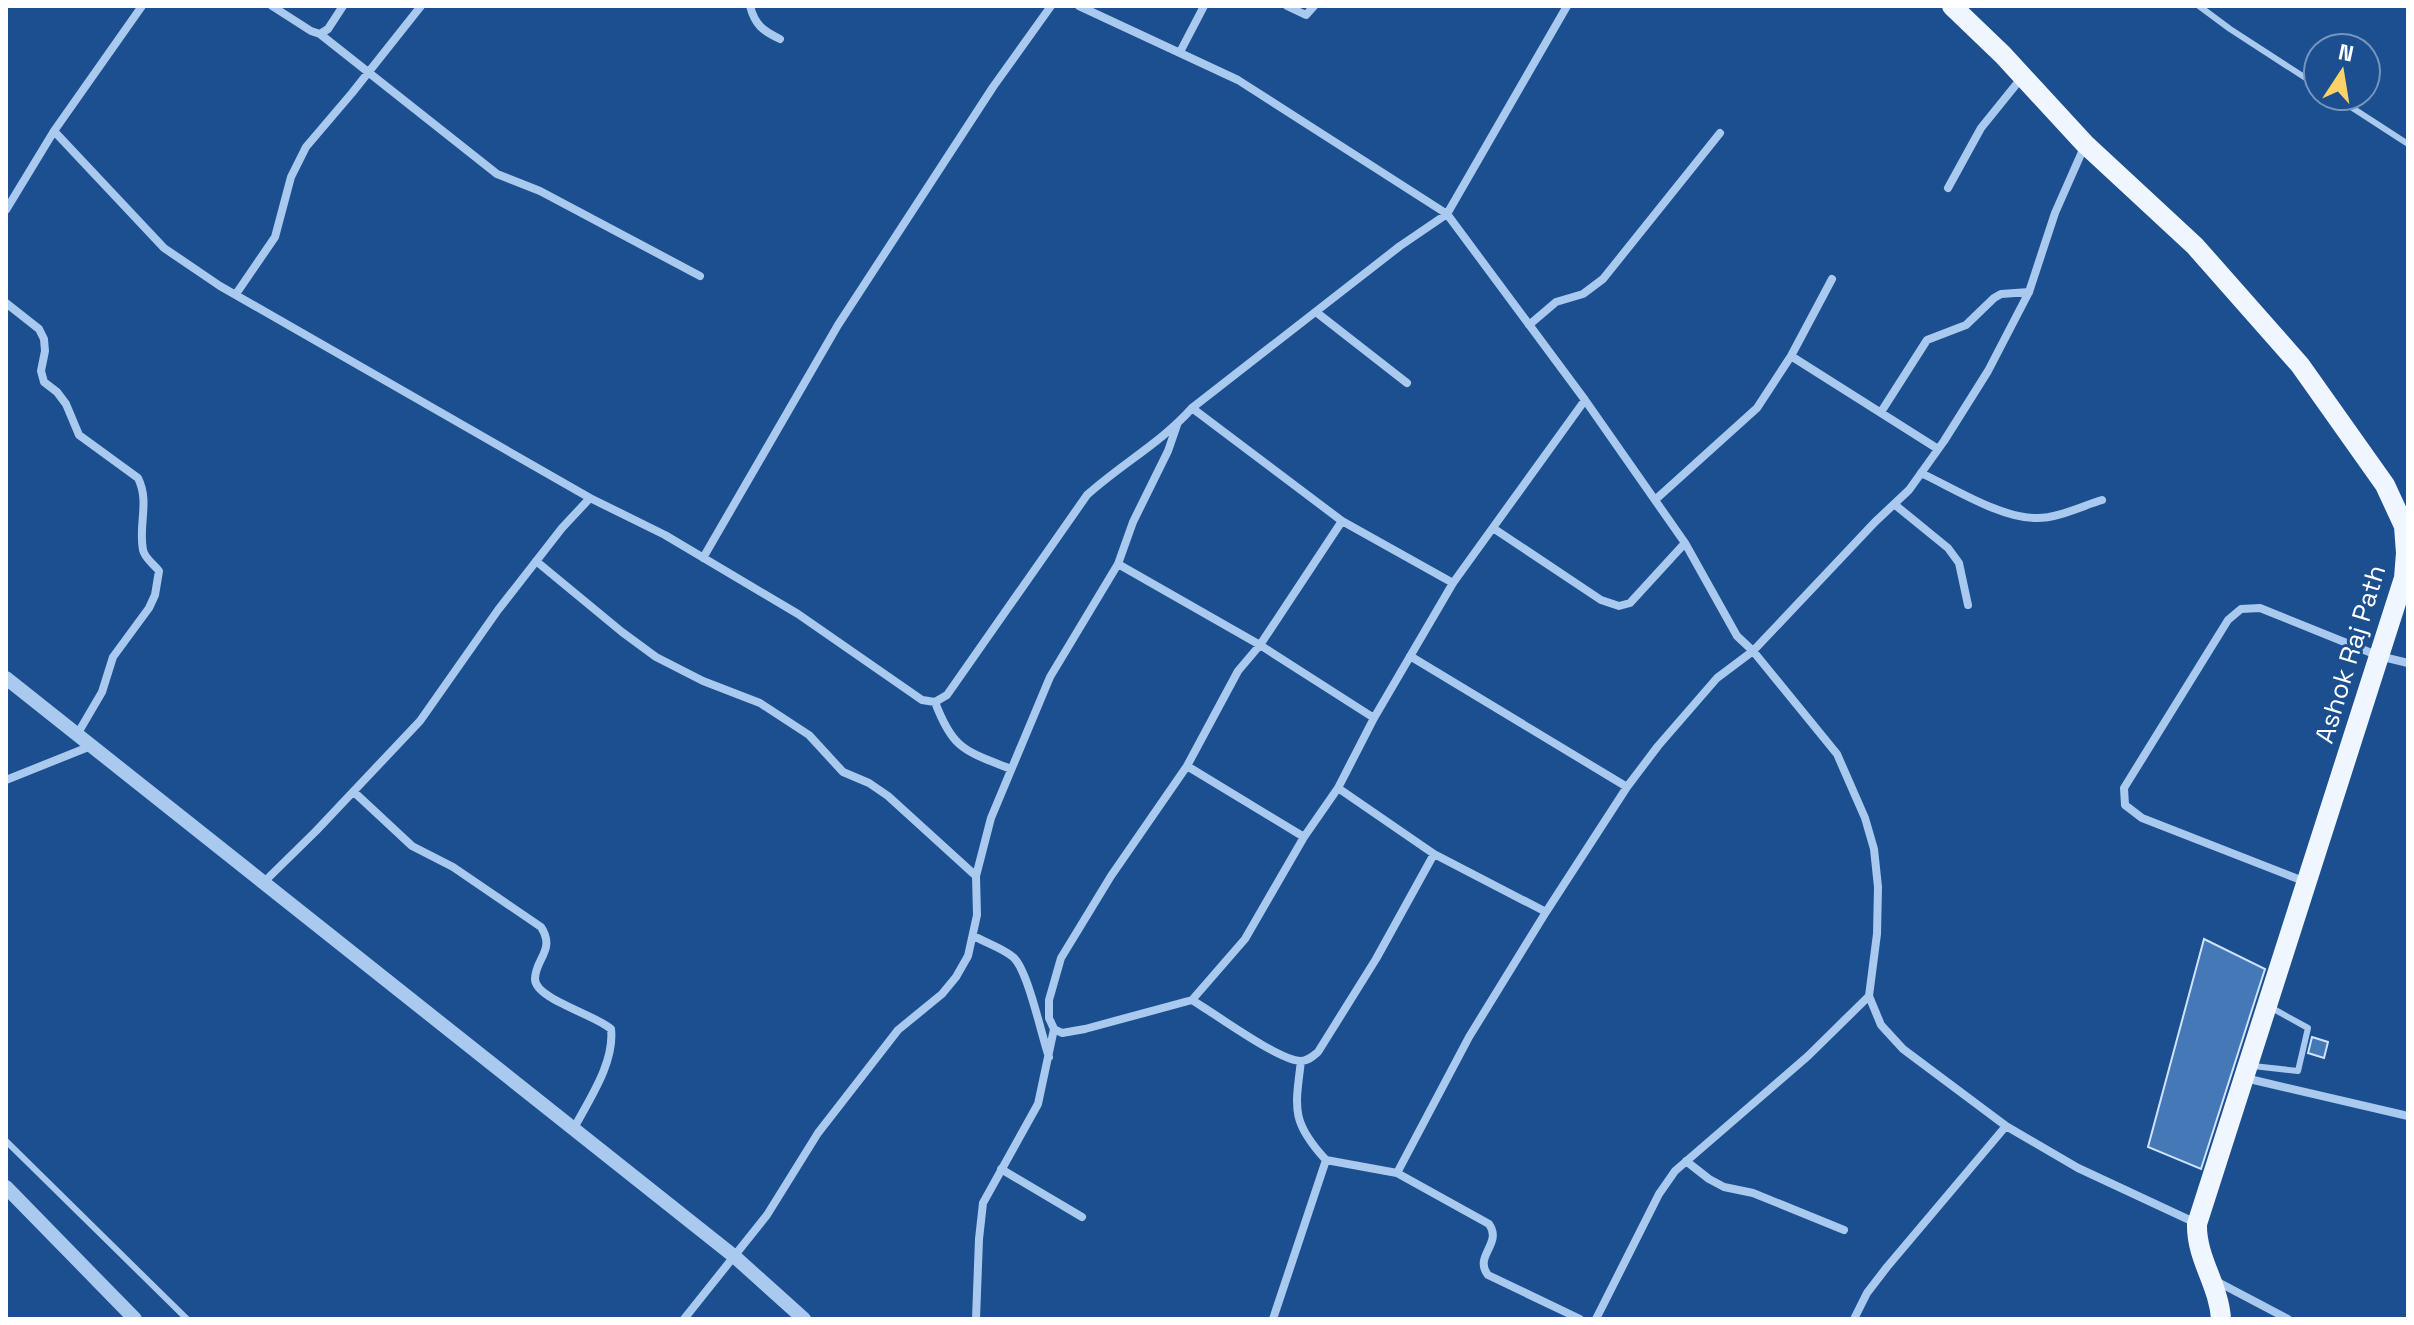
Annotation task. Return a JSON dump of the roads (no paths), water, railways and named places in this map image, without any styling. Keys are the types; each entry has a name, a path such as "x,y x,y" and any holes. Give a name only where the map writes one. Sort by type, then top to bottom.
{"main road":[{"name":"Ashok Raj Path","path":"1952,6 2023,76 2085,144 2195,246 2300,365 2385,485 2406,522 2404,578 2197,1224 2202,1258 2220,1303 2221,1319"}],"street":[{"path":"6,210 54,131 142,6"},
{"path":"272,6 320,34 497,174 540,191 700,276"},
{"path":"320,34 328,29 343,6"},
{"path":"236,294 275,237 291,177 306,147 421,6"},
{"path":"750,6 761,30 780,39"},
{"path":"703,558 838,325 993,87 1051,6"},
{"path":"1079,6 1257,90 1447,214 1585,400 1685,543 1737,636 1753,651 1837,754 1865,818 1874,849 1878,887 1877,934 1869,996 1881,1025 1903,1049 2006,1126 2078,1168 2197,1224"},
{"path":"1180,52 1204,6"},
{"path":"1287,6 1306,15 1314,6"},
{"path":"54,131 174,257 590,498 632,516 798,614 852,649 902,688 922,700 935,702 947,695 957,683 1087,495 1177,425 1192,408 1400,246 1447,214 1567,6"},
{"path":"1948,188 1981,128 2023,76"},
{"path":"1529,325 1556,302 1583,294 1603,279 1720,133"},
{"path":"1397,1173 1469,1037 1627,787 1717,678 1753,651 1909,490 1938,449 1988,371 2029,292 2055,213 2085,144"},
{"path":"1655,500 1757,408 1791,356 1832,279"},
{"path":"1881,412 1927,340 1966,325 2001,294 2029,292"},
{"path":"6,303 39,329 44,339 41,371 44,382 66,404 79,435 138,478 143,488 145,506 143,550 159,571 159,581 149,608 113,657 102,692 78,733"},
{"path":"1316,312 1407,383"},
{"path":"1791,356 1938,449"},
{"path":"1054,1029 1062,1033 1085,1029 1192,1000 1245,939 1304,837 1338,788 1374,718 1453,583 1585,400"},
{"path":"1192,408 1342,521 1453,583"},
{"path":"684,1319 778,1200 818,1133 898,1030 942,994 968,956 977,915 976,876 991,818 1050,677 1118,564 1133,522 1168,451 1177,425"},
{"path":"1921,473 1984,503 2024,517 2054,515 2102,500"},
{"path":"263,883 420,721 498,610 562,528 590,498"},
{"path":"1894,504 1948,548 1959,563 1968,605"},
{"path":"976,1319 983,1203 1038,1104 1054,1029 1049,1018 1049,1000 1061,958 1103,887 1187,766 1238,671 1260,645 1342,521"},
{"path":"1493,528 1601,600 1619,606 1630,603 1685,543"},
{"path":"536,561 656,657 703,681 760,703 809,735 843,772 869,783 888,796 976,876"},
{"path":"1118,564 1260,645 1374,718"},
{"path":"2306,882 2142,818 2125,805 2124,788 2228,620 2241,609 2260,608 2379,656 2408,663"},
{"path":"1410,656 1627,787"},
{"path":"6,678 735,1257 804,1319"},
{"path":"935,702 951,736 960,747 1011,769"},
{"path":"6,780 93,745"},
{"path":"1187,766 1304,837"},
{"path":"1338,788 1434,854 1546,912"},
{"path":"354,792 412,846 453,867 541,927 547,944 534,978 537,987 551,998 604,1022 611,1029 609,1052 602,1072 573,1130"},
{"path":"1192,1000 1281,1055 1301,1061 1310,1058 1318,1052 1376,959 1434,854"},
{"path":"974,936 1014,958 1021,967 1049,1057"},
{"path":"1596,1319 1659,1194 1675,1171 1808,1056 1869,996"},
{"path":"1301,1061 1295,1105 1302,1129 1326,1160 1397,1173 1489,1224 1493,1242 1483,1258 1483,1268 1488,1275 1580,1319"},
{"path":"2246,1071 2408,1116"},
{"path":"1854,1319 1867,1293 1887,1267 2006,1126"},
{"path":"1273,1319 1326,1160"},
{"path":"1686,1161 1724,1187 1753,1193 1844,1230"},
{"path":"1001,1169 1082,1217"},
{"path":"6,1187 135,1319"},
{"path":"2211,1278 2288,1319"}],"lane":[{"path":"2199,6 2302,75"},
{"path":"2359,112 2408,144"},
{"path":"2246,1071 2298,1071 2308,1028 2267,1005"},
{"path":"6,1141 187,1319"}]}
